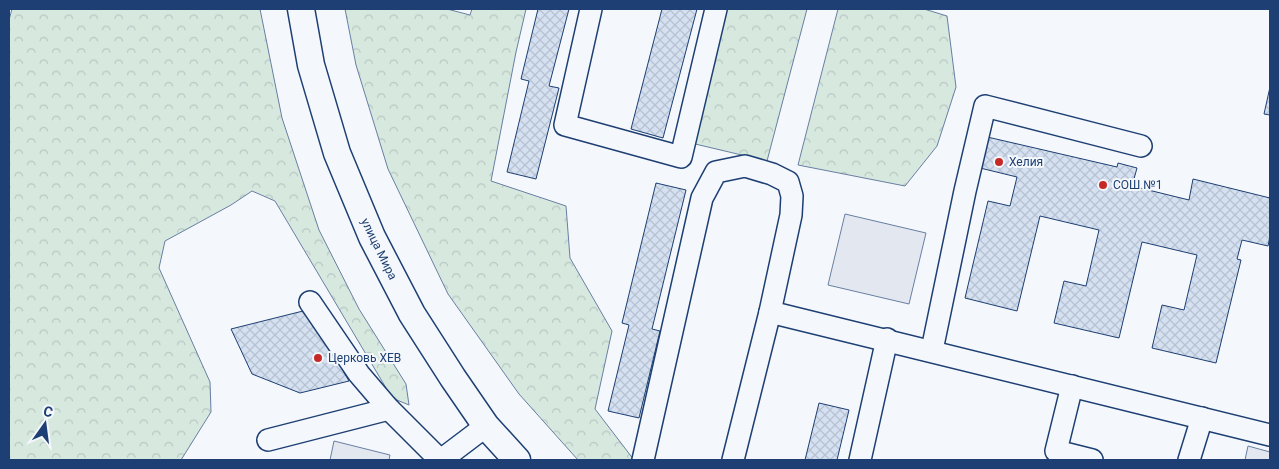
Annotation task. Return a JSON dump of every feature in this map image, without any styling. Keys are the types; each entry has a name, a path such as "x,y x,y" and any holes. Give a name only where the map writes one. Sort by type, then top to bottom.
{"main road":[{"name":"улица Мира","path":"301,9 311,65 337,153 372,238 412,314 453,378 486,426 517,460"}],"street":[{"path":"591,9 565,125 681,157 716,9"},
{"path":"932,350 965,191 985,106 1141,146"},
{"path":"643,460 702,198 716,172 745,166 772,174 788,182 792,196 791,215 770,312 733,460"},
{"path":"310,302 360,374 389,409 440,460 486,426"},
{"path":"770,312 888,339 1270,435"},
{"path":"860,460 888,339"},
{"path":"1072,386 1056,451 1092,460"},
{"path":"268,440 389,409"},
{"path":"1189,460 1202,418"}],"green space":[{"path":"12,9 260,9 282,118 319,230 359,309 406,384 409,405 392,398 275,201 252,191 231,205 165,241 159,268 210,382 211,412 181,460 9,460 9,20"},
{"path":"345,9 447,9 470,15 472,9 526,9 491,181 566,206 570,258 612,331 595,409 634,460 578,460 519,394 448,294 388,169 356,65"},
{"path":"723,9 807,9 767,161 691,143"},
{"path":"838,9 924,9 947,16 956,87 937,146 905,186 798,165"}],"shaded area":[{"path":"845,214 926,233 909,304 828,285"},
{"path":"334,441 390,455 389,460 330,460"},
{"path":"1248,446 1270,452 1270,460 1245,460"}],"building":[{"path":"538,9 569,9 549,86 559,88 536,179 507,172 529,81 521,79"},
{"path":"662,9 697,9 663,138 631,129"},
{"path":"1270,87 1270,115 1264,114"},
{"path":"983,136 1117,167 1118,163 1137,168 1132,186 1189,200 1193,179 1270,198 1270,236 1268,246 1242,240 1237,259 1241,260 1216,363 1152,348 1162,305 1184,310 1197,255 1142,242 1119,338 1054,323 1064,281 1086,286 1099,230 1040,216 1017,311 965,298 988,201 1010,206 1017,177 976,167"},
{"path":"656,183 686,190 652,329 660,331 639,418 608,411 629,325 622,323"},
{"path":"307,310 349,381 300,393 252,374 231,329"},
{"path":"819,403 849,410 837,460 805,460"}],"place":[{"name":"Хелия","path":"999,162"},
{"name":"СОШ №1","path":"1103,185"},
{"name":"Церковь ХЕВ","path":"318,358"}]}
